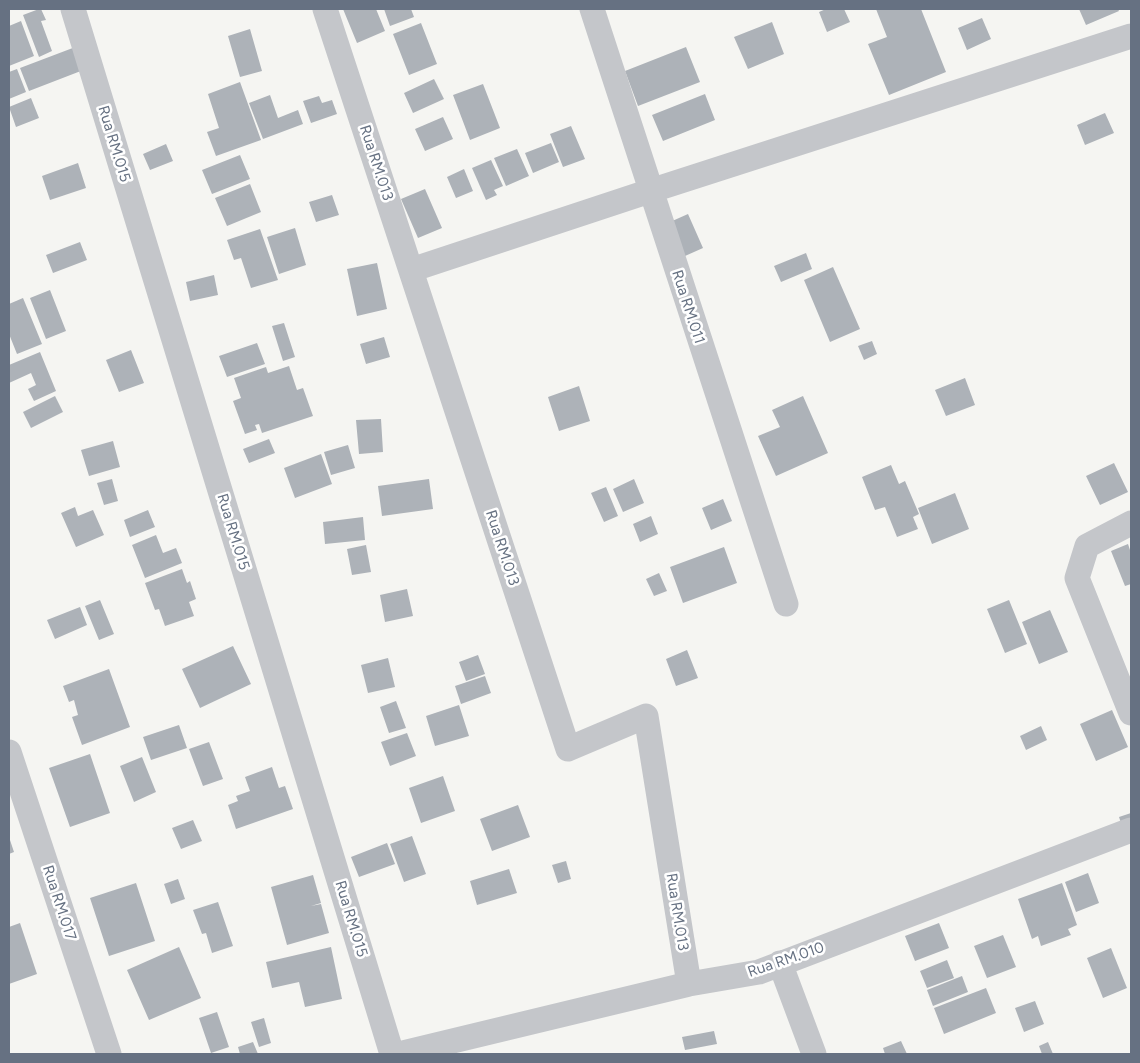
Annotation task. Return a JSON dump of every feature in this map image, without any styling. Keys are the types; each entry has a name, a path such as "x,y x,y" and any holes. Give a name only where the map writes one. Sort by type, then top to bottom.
{"street":[{"name":"Rua RM.015","path":"73,9 392,1054"},
{"name":"Rua RM.013","path":"325,9 568,749 646,716 689,984"},
{"name":"Rua RM.011","path":"592,9 786,604"},
{"path":"411,270 1131,36"},
{"path":"1131,524 1087,546 1077,578 1131,713"},
{"name":"Rua RM.017","path":"9,752 109,1054"},
{"name":"Rua RM.010","path":"399,1054 689,984 759,972 1131,830"},
{"path":"780,963 814,1054"}],"building":[{"path":"41,9 46,20 41,21 52,51 39,57 23,15"},
{"path":"343,9 376,9 385,31 357,43"},
{"path":"384,9 411,9 414,17 390,26"},
{"path":"826,9 844,9 850,22 827,32 819,12"},
{"path":"876,9 921,9 946,72 889,95 868,44 887,37"},
{"path":"1079,9 1118,9 1119,11 1086,25"},
{"path":"982,18 991,39 967,50 958,28"},
{"path":"21,21 34,56 9,66 9,26"},
{"path":"772,22 784,54 748,69 734,37"},
{"path":"421,23 437,64 409,75 393,34"},
{"path":"250,29 262,71 240,77 228,36"},
{"path":"78,46 86,69 29,91 20,68"},
{"path":"686,47 700,82 638,106 625,71"},
{"path":"17,69 26,92 9,99 9,72"},
{"path":"434,79 444,99 413,113 404,93"},
{"path":"240,82 261,140 216,156 207,132 219,128 208,94"},
{"path":"483,84 500,128 470,140 453,95"},
{"path":"705,94 715,120 663,141 652,115"},
{"path":"270,95 278,118 298,110 303,124 263,139 249,103"},
{"path":"319,96 322,103 332,100 337,114 311,123 303,101"},
{"path":"31,98 39,118 16,127 9,107"},
{"path":"1105,113 1114,133 1085,145 1077,125"},
{"path":"443,117 453,139 425,151 415,129"},
{"path":"571,126 585,159 563,167 550,134"},
{"path":"551,143 559,162 533,173 525,153"},
{"path":"166,144 173,161 150,170 143,154"},
{"path":"517,149 529,176 506,186 494,158"},
{"path":"240,155 250,179 212,194 202,170"},
{"path":"491,160 503,186 494,190 497,195 486,200 472,168"},
{"path":"78,163 86,188 50,200 42,176"},
{"path":"464,169 473,191 456,198 447,177"},
{"path":"250,184 261,212 227,226 215,198"},
{"path":"425,189 442,228 418,238 401,199"},
{"path":"332,195 339,215 316,222 309,202"},
{"path":"688,214 703,248 685,256 670,222"},
{"path":"295,228 306,265 279,274 267,237"},
{"path":"260,229 278,280 251,288 241,258 234,260 227,240"},
{"path":"80,242 87,260 53,273 46,255"},
{"path":"806,253 812,269 781,282 774,266"},
{"path":"377,263 387,309 357,316 347,269"},
{"path":"833,267 860,329 830,342 804,280"},
{"path":"214,275 218,295 190,301 186,282"},
{"path":"50,290 66,331 46,339 30,298"},
{"path":"23,298 42,344 17,354 9,334 9,304"},
{"path":"284,323 295,357 283,361 272,326"},
{"path":"384,337 390,357 366,364 360,344"},
{"path":"872,341 877,354 864,360 858,346"},
{"path":"257,343 265,364 227,377 219,356"},
{"path":"131,350 144,383 119,392 106,360"},
{"path":"40,352 56,391 34,401 28,389 36,385 31,373 9,383 9,365"},
{"path":"289,366 297,390 303,388 313,416 262,433 259,424 255,425 257,430 245,434 233,401 241,398 234,378 266,367 268,373"},
{"path":"965,378 975,405 946,416 935,390"},
{"path":"579,386 590,421 559,431 548,397"},
{"path":"55,396 63,412 31,428 23,412"},
{"path":"803,396 828,453 776,476 758,436 780,427 772,410"},
{"path":"381,419 383,452 359,454 356,420"},
{"path":"269,439 275,453 249,463 243,449"},
{"path":"113,441 120,467 89,476 81,450"},
{"path":"348,445 355,468 331,475 324,452"},
{"path":"321,454 332,484 295,498 284,468"},
{"path":"1114,463 1128,492 1100,505 1086,476"},
{"path":"891,465 899,484 905,481 919,514 913,517 918,529 897,537 885,507 875,510 862,477"},
{"path":"112,479 118,501 104,505 97,483"},
{"path":"429,479 433,509 382,516 378,486"},
{"path":"634,479 644,503 623,512 613,489"},
{"path":"606,487 618,516 604,522 591,493"},
{"path":"955,493 969,529 932,544 918,508"},
{"path":"723,499 732,521 711,530 702,508"},
{"path":"75,507 78,516 93,510 104,535 76,547 61,513"},
{"path":"148,510 155,527 130,537 124,520"},
{"path":"651,516 658,534 640,542 633,524"},
{"path":"363,517 365,540 325,544 323,522"},
{"path":"156,535 163,553 176,548 182,563 145,578 132,545"},
{"path":"1128,544 1131,553 1131,584 1125,586 1111,551"},
{"path":"366,545 371,572 352,575 347,549"},
{"path":"724,547 737,583 683,603 670,567"},
{"path":"182,569 187,583 190,581 196,599 189,602 194,616 165,626 159,609 155,610 145,583"},
{"path":"659,573 667,591 654,596 646,579"},
{"path":"407,589 413,616 385,622 380,595"},
{"path":"100,600 114,634 99,640 85,606"},
{"path":"1009,600 1027,644 1005,653 987,609"},
{"path":"80,607 87,625 55,639 47,620"},
{"path":"1050,610 1068,652 1039,664 1022,622"},
{"path":"233,646 251,684 200,708 182,669"},
{"path":"687,650 698,678 676,686 666,659"},
{"path":"478,655 485,674 466,681 459,662"},
{"path":"388,658 395,687 368,693 361,665"},
{"path":"109,669 130,727 82,745 72,717 78,715 74,700 69,702 63,686"},
{"path":"485,676 491,693 461,704 455,686"},
{"path":"396,701 406,728 389,733 380,707"},
{"path":"459,705 469,736 435,746 426,716"},
{"path":"1112,710 1128,747 1096,761 1080,724"},
{"path":"179,725 187,748 151,760 143,737"},
{"path":"1041,726 1047,740 1026,750 1020,736"},
{"path":"407,733 416,756 390,766 381,742"},
{"path":"209,742 223,779 203,786 189,749"},
{"path":"90,754 110,813 70,827 49,768"},
{"path":"142,757 156,792 134,802 120,766"},
{"path":"272,767 279,788 285,786 293,809 236,829 228,805 238,801 236,796 250,791 245,777"},
{"path":"443,776 455,811 421,823 409,788"},
{"path":"518,805 530,837 492,851 480,819"},
{"path":"1131,813 1131,823 1122,826 1119,817"},
{"path":"193,820 202,841 181,849 172,828"},
{"path":"412,836 426,874 404,882 390,844"},
{"path":"9,837 14,852 9,854"},
{"path":"387,843 395,864 359,877 351,857"},
{"path":"566,861 571,879 558,883 552,865"},
{"path":"509,869 517,893 477,905 470,881"},
{"path":"1088,873 1099,903 1076,912 1065,882"},
{"path":"313,875 321,903 311,906 321,904 329,933 287,945 271,887"},
{"path":"178,879 185,899 171,904 164,884"},
{"path":"136,883 155,941 109,956 90,898"},
{"path":"1062,883 1077,925 1068,929 1071,935 1041,946 1038,936 1032,939 1018,899"},
{"path":"218,902 233,946 212,953 206,933 202,934 193,910"},
{"path":"20,923 37,974 9,984 9,927"},
{"path":"939,923 949,948 915,961 905,936"},
{"path":"1003,935 1016,967 987,978 974,946"},
{"path":"179,947 201,998 149,1020 127,970"},
{"path":"331,947 342,999 305,1007 299,982 272,988 266,962"},
{"path":"1111,948 1127,988 1103,998 1087,958"},
{"path":"947,960 954,978 927,988 920,971"},
{"path":"962,976 968,992 933,1006 927,990"},
{"path":"986,988 996,1013 944,1034 934,1008"},
{"path":"1035,1001 1044,1024 1024,1032 1015,1008"},
{"path":"217,1012 229,1047 211,1053 199,1018"},
{"path":"264,1018 271,1043 259,1047 251,1022"},
{"path":"714,1031 717,1044 685,1050 682,1037"},
{"path":"901,1041 907,1054 885,1054 883,1048"},
{"path":"253,1042 258,1054 240,1054 238,1047"},
{"path":"1048,1042 1053,1054 1042,1054 1039,1046"}]}
